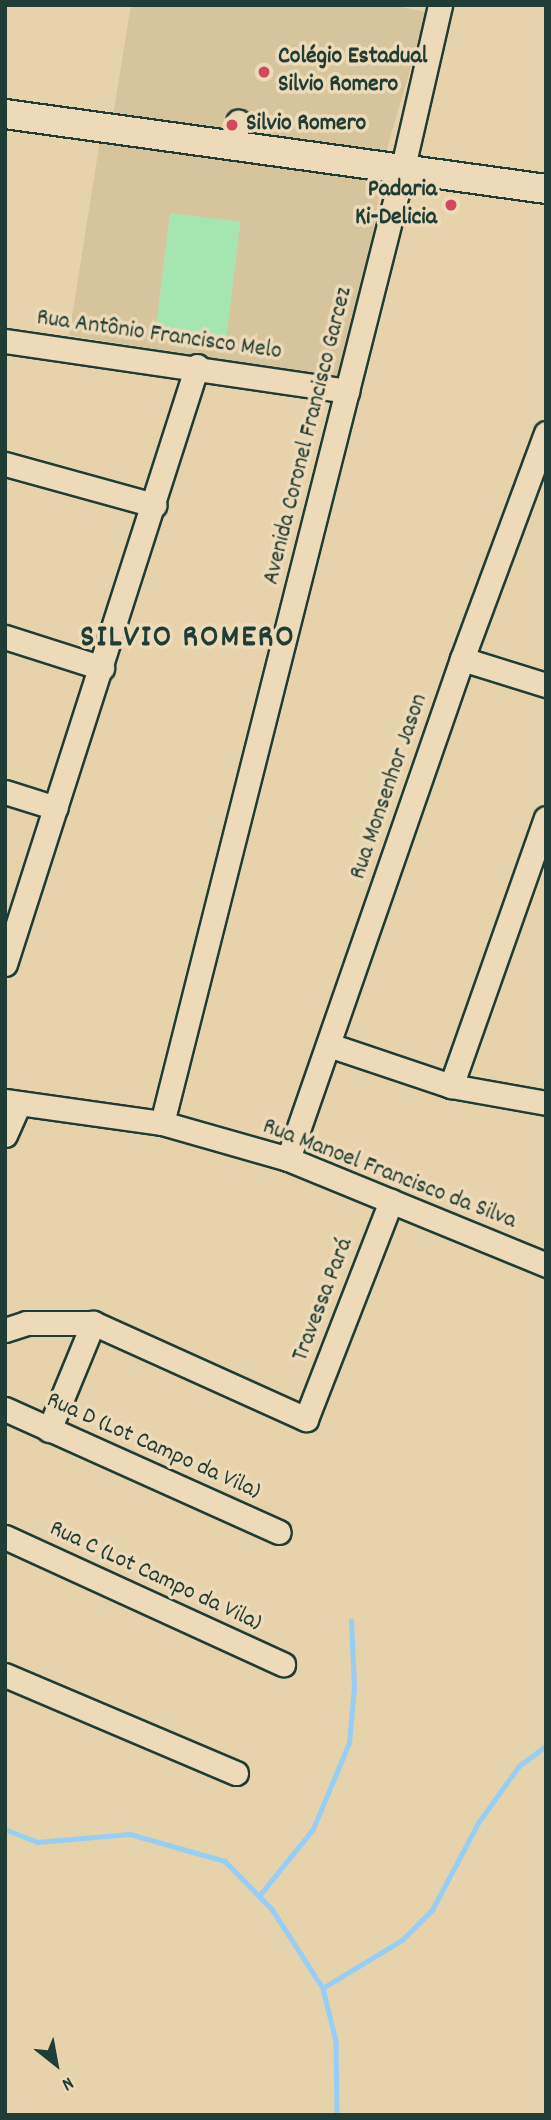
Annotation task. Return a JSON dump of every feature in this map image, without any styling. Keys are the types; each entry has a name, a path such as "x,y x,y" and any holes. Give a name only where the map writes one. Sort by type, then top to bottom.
{"main road":[{"path":"5,114 236,133 402,170 546,189"}],"street":[{"name":"Avenida Coronel Francisco Garcez","path":"162,1122 347,391 440,5"},
{"name":"Rua Antônio Francisco Melo","path":"5,341 197,366 347,391"},
{"path":"7,954 102,668 197,366"},
{"name":"Rua Monsenhor Jason","path":"288,1159 462,659 546,433"},
{"path":"5,464 154,505"},
{"path":"5,637 102,668"},
{"path":"462,659 546,685"},
{"path":"5,792 56,808"},
{"path":"451,1086 545,824"},
{"path":"329,1045 451,1086 546,1103"},
{"path":"5,1135 12,1102"},
{"name":"Rua Manoel Francisco da Silva","path":"12,1102 162,1122 288,1159 546,1265"},
{"name":"Travessa Pará","path":"93,1324 306,1419 391,1201"},
{"path":"6,1328 61,1320 93,1324 48,1430"},
{"name":"Rua D (Lot Campo da Vila)","path":"5,1409 279,1532"},
{"name":"Rua C (Lot Campo da Vila)","path":"5,1537 283,1664"},
{"path":"5,1675 236,1773"}],"shaded area":[{"name":"Colégio Estadual Silvio Romero","path":"131,5 390,5 427,12 386,152 113,116"},
{"path":"101,134 382,178 350,380 69,335"}],"green space":[{"path":"170,213 240,222 226,343 155,334"}],"waterway":[{"path":"259,1896 313,1829 349,1743 354,1687 351,1621"},
{"path":"323,1988 402,1940 432,1910 478,1823 519,1766 546,1746"},
{"path":"5,1829 37,1842 130,1834 225,1861 272,1909 323,1988 336,2041 337,2115"}],"place":[{"name":"Colégio Estadual Silvio Romero","path":"264,72"},
{"name":"Silvio Romero","path":"232,125"},
{"name":"Padaria Ki-Delicia","path":"451,205"}],"district":[{"name":"SILVIO ROMERO","path":"188,639"}]}
